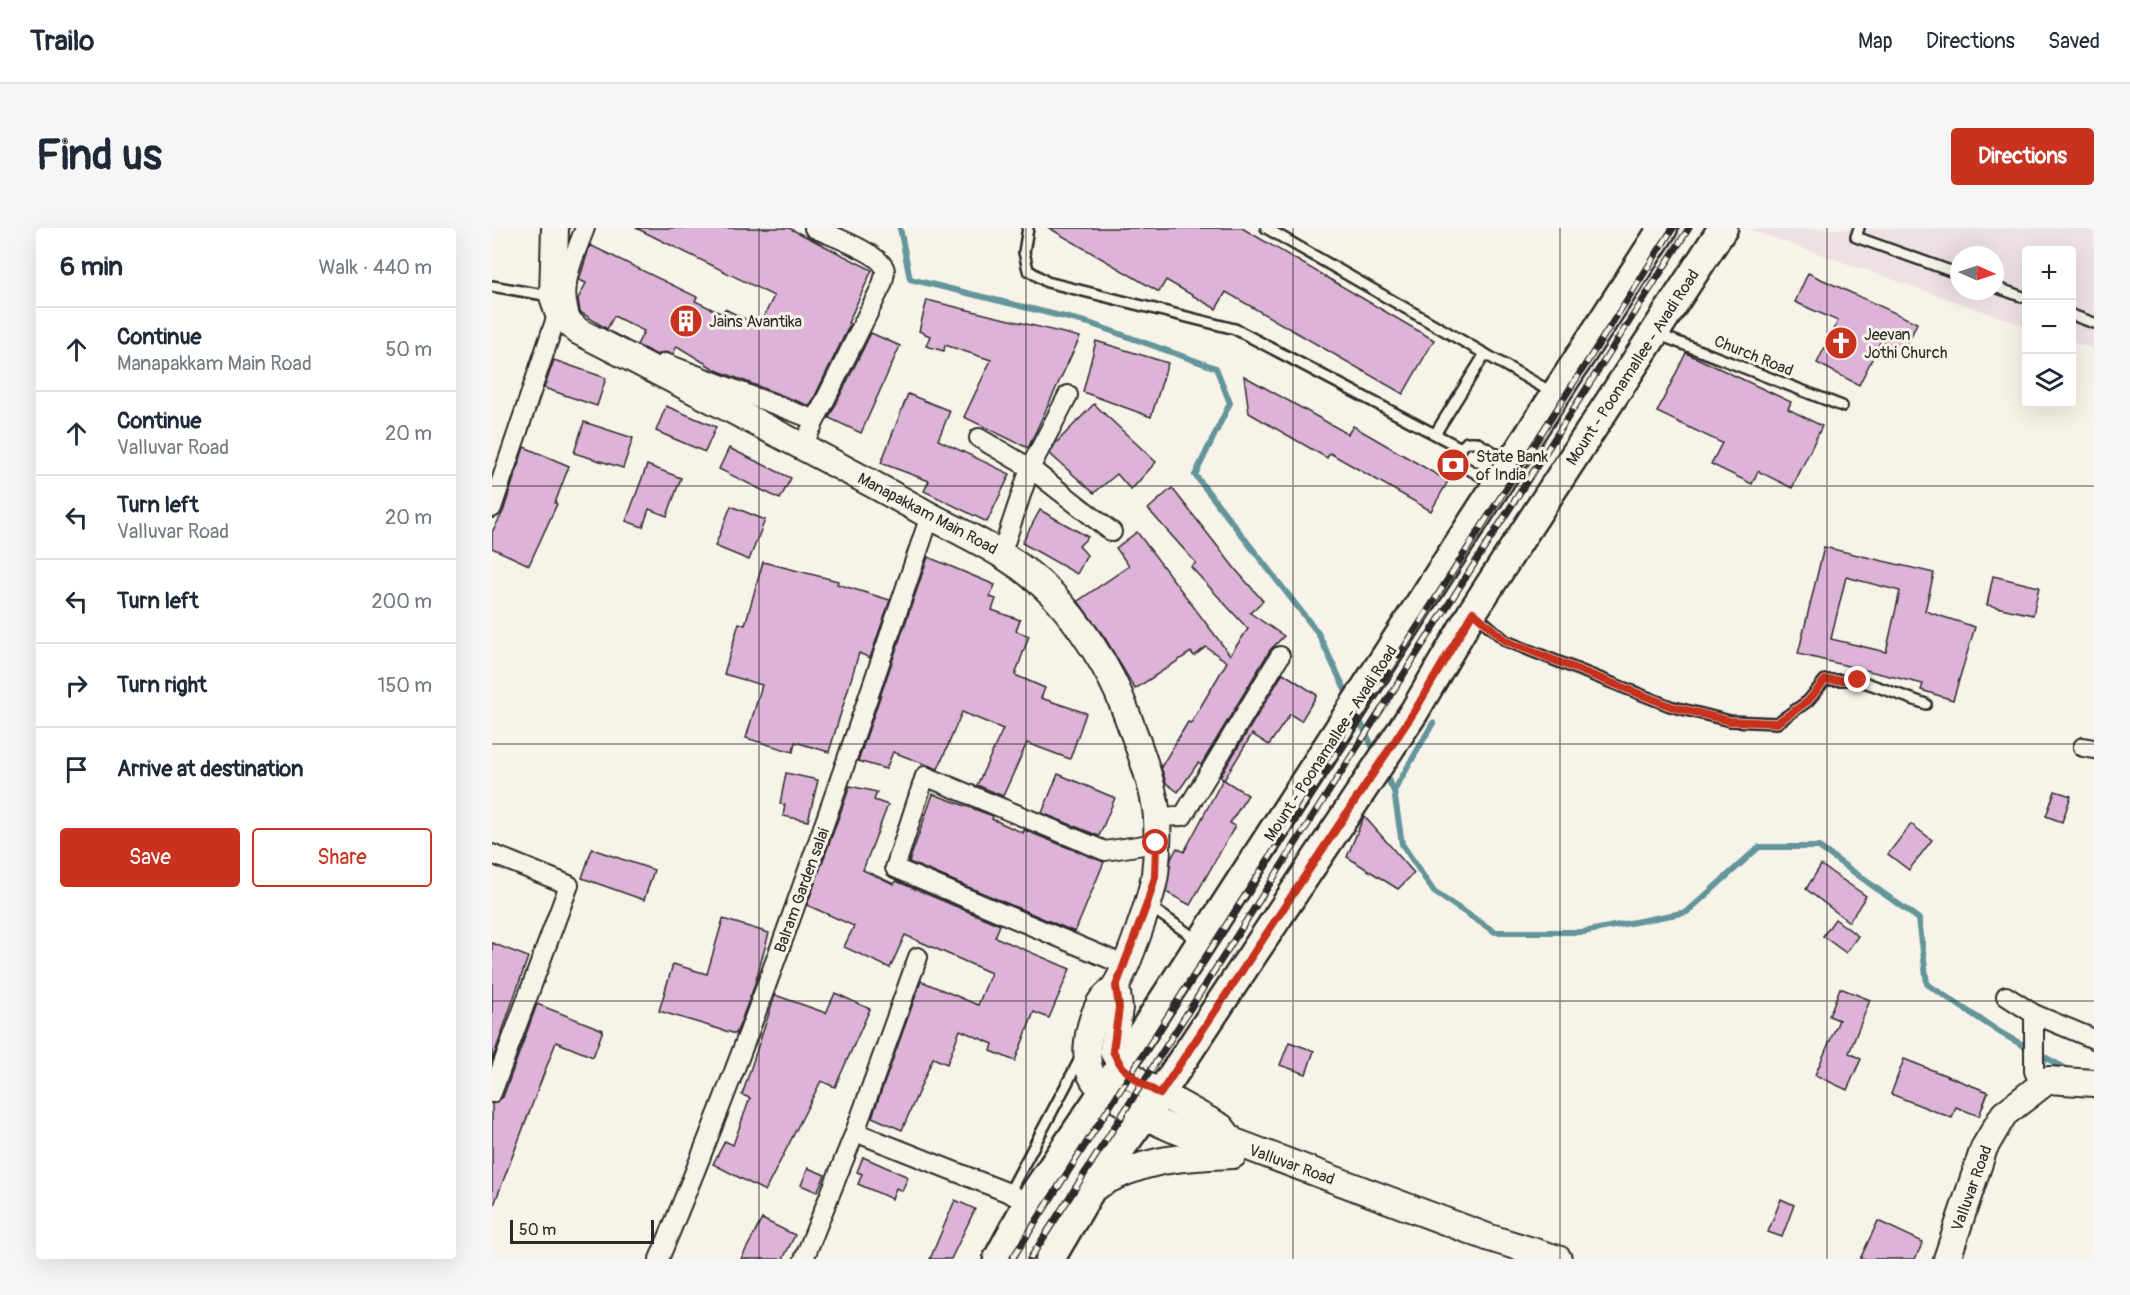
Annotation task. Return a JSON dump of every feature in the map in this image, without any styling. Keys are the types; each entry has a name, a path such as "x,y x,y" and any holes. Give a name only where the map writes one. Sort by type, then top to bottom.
{"main road":[{"path":"555,228 555,304"},
{"name":"Mount - Poonamallee - Avadi Road","path":"998,1259 1018,1198 1104,1091 1121,1066 1333,735 1664,228"},
{"name":"Mount - Poonamallee - Avadi Road","path":"1050,1259 1091,1189 1153,1105 1414,712 1473,612 1723,228"},
{"name":"Manapakkam Main Road","path":"555,304 578,331 803,445 930,516 1002,552 1051,594 1089,641 1121,699 1139,746 1158,817 1155,877 1120,975 1101,1002 1088,1045 1090,1070 1094,1080 1104,1091 1153,1105"},
{"path":"1120,975 1119,1008 1113,1051 1121,1066"},
{"name":"Valluvar Road","path":"1121,1066 1138,1081 1153,1105 1221,1127 1232,1142 1490,1238 1558,1259"},
{"path":"2041,1079 2094,1083"},
{"name":"Valluvar Road","path":"1947,1259 1984,1148 2004,1114 2041,1079"},
{"path":"1091,1189 1119,1173 1140,1165 1189,1157 1267,1154"}],"street":[{"path":"585,228 567,276 565,296 568,312 573,317 629,347 688,373 815,420"},
{"path":"803,445 882,285 885,271 881,261 871,254 814,228"},
{"path":"492,508 555,304"},
{"path":"1002,552 1030,468 1068,395"},
{"path":"979,438 1030,468 1112,532"},
{"name":"Balram Garden salai","path":"659,1259 710,1137 822,834 930,516"},
{"path":"1158,817 1183,816 1280,656"},
{"path":"1120,975 895,868 925,776 1105,851 1156,843"},
{"path":"492,854 569,885 492,1093"},
{"path":"804,1259 855,1132 918,957"},
{"path":"2006,996 2034,1014 2094,1038"},
{"path":"2034,1014 2041,1079"},
{"path":"855,1132 1018,1198"}],"lane":[{"path":"1028,228 1024,252 1028,270 1047,282 1235,328 1461,448"},
{"path":"1266,228 1556,395"},
{"path":"1859,228 1856,237 1950,271"},
{"path":"492,286 555,304"},
{"path":"2004,290 2022,297"},
{"path":"2076,316 2094,323"},
{"name":"Church Road","path":"1655,333 1842,406"},
{"path":"1435,434 1485,354"},
{"path":"1467,442 1476,442 1504,474 1463,466 1459,457 1461,448 1467,442"},
{"path":"1473,612 1506,641 1670,706 1730,721 1777,723 1808,701 1825,680 1858,680 1926,704"},
{"path":"1147,904 1201,943"},
{"path":"1018,1198 1088,1045"}],"shaded area":[{"path":"2094,228 2094,349 2076,343 2076,246 2022,246 2022,325 1951,300 2004,300 2004,246 1950,246 1950,299 1748,229"}],"building":[{"name":"Jains Avantika","path":"636,228 789,228 872,270 848,323 850,324 810,406 716,370 677,346 673,354 664,352 657,355 637,345 644,331 614,316 607,329 580,312 578,299 586,283 579,280 590,245 697,297 695,301 722,314 725,309 759,326 774,296"},
{"path":"1049,228 1242,228 1434,340 1403,394 1226,292 1216,309 1166,280 1159,292"},
{"path":"1808,273 1917,323 1904,352 1881,341 1859,385 1817,363 1838,321 1795,302"},
{"path":"927,300 1080,337 1028,448 964,417 991,360 945,345 944,351 926,346 930,336 919,331"},
{"path":"871,333 900,346 861,433 829,418"},
{"path":"1096,341 1168,363 1151,417 1083,392"},
{"path":"1686,353 1791,402 1788,409 1822,426 1792,488 1758,471 1752,484 1711,464 1722,443 1657,412"},
{"path":"554,360 606,378 597,406 544,388"},
{"path":"1244,376 1348,434 1353,426 1448,481 1431,511 1330,453 1327,458 1249,413"},
{"path":"908,394 950,411 938,440 1010,474 987,522 924,491 929,481 881,463"},
{"path":"1094,404 1156,462 1131,490 1117,474 1094,493 1050,454 1055,444"},
{"path":"666,406 716,427 705,452 656,431"},
{"path":"584,422 633,438 623,468 574,453"},
{"path":"524,447 569,466 555,503 557,504 529,565 492,548 492,532 503,512"},
{"path":"729,448 791,478 780,499 719,469"},
{"path":"647,465 681,478 667,516 649,509 643,527 626,521"},
{"path":"1172,488 1263,601 1250,613 1284,636 1270,650 1201,765 1198,763 1178,792 1166,783 1161,767 1188,722 1191,723 1227,662 1206,647 1194,656 1191,652 1135,689 1105,638 1078,601 1129,566 1116,548 1137,532 1230,655 1248,629 1191,567 1196,563 1148,509"},
{"path":"731,506 765,520 749,560 715,546"},
{"path":"1040,510 1088,537 1079,546 1087,555 1077,574 1022,543"},
{"path":"1824,547 1934,573 1925,611 1975,627 1953,700 1921,690 1923,684 1798,654","holes":["1846,577 1900,591 1886,652 1831,639"]},
{"path":"928,557 995,585 990,597 996,599 992,610 1020,620 1016,631 1029,636 1015,675 1045,688 1041,698 1086,713 1070,759 1027,743 1003,796 977,785 1003,729 962,712 938,769 893,752 886,769 858,761"},
{"path":"763,562 838,581 837,584 890,600 870,658 859,653 829,752 795,742 793,752 746,738 762,685 724,674 739,623 745,625"},
{"path":"1993,576 2039,587 2033,615 1987,605"},
{"path":"1283,673 1317,695 1301,721 1290,714 1269,745 1252,734 1224,780 1248,795 1230,823 1235,826 1190,905 1166,892 1171,859 1177,848 1184,852 1223,779 1220,777"},
{"path":"786,773 818,780 808,821 783,816 785,805 780,804"},
{"path":"1058,774 1115,798 1099,836 1042,813"},
{"path":"850,786 877,792 874,800 888,805 863,870 894,884 896,881 1000,925 995,937 1070,969 1049,1018 1034,1012 1015,1061 991,1051 993,1044 960,1030 947,1064 933,1058 902,1130 872,1117 921,981 978,1005 991,973 905,935 890,968 844,947 854,926 807,905"},
{"path":"2055,791 2071,796 2062,822 2046,816"},
{"path":"933,794 993,816 992,819 1023,833 1024,830 1104,862 1075,932 909,862"},
{"path":"1364,816 1414,873 1398,889 1347,857"},
{"path":"1911,824 1932,840 1909,870 1888,854"},
{"path":"592,849 654,870 644,900 582,878"},
{"path":"1821,865 1866,896 1849,922 1806,889"},
{"path":"723,919 769,933 754,987 736,1034 659,1011 673,964 707,974"},
{"path":"1835,919 1858,936 1846,953 1823,936"},
{"path":"492,943 528,957 492,1061"},
{"path":"1840,988 1870,1000 1849,1053 1861,1059 1847,1090 1815,1075 1839,1020 1829,1016"},
{"path":"835,993 870,1009 835,1087 821,1081 765,1191 713,1164 725,1141 733,1145 750,1098 742,1095 775,995 826,1013"},
{"path":"537,1004 603,1030 593,1057 556,1042 492,1210 492,1104 503,1097"},
{"path":"1289,1042 1314,1051 1306,1074 1280,1065"},
{"path":"1904,1059 1988,1092 1979,1116 1956,1107 1952,1118 1891,1094"},
{"path":"863,1157 908,1177 902,1191 896,1188 892,1199 858,1184 862,1174 857,1172"},
{"path":"808,1168 825,1175 817,1192 801,1185"},
{"path":"1781,1199 1794,1205 1782,1237 1768,1232"},
{"path":"955,1200 975,1209 951,1259 930,1259"},
{"path":"762,1219 795,1235 783,1259 741,1259"},
{"path":"1878,1221 1923,1242 1915,1259 1860,1259"}],"waterway":[{"path":"900,228 910,279 1089,323 1216,368 1230,403 1195,475 1318,633 1349,698"},
{"path":"1357,715 1376,754"},
{"path":"1394,791 1433,723"},
{"path":"1384,772 1394,791 1402,844 1434,892 1495,932 1583,932 1687,912 1759,847 1819,847 1919,919 1927,984 2001,1033 2070,1071"}],"railway":[{"path":"1012,1259 1673,228"},
{"path":"1030,1259 1689,228"}],"place":[{"name":"Jains Avantika","path":"686,321"},
{"name":"Jeevan Jothi Church","path":"1841,343"},
{"name":"State Bank of India","path":"1453,465"}],"route":[{"path":"1156,843 1155,877 1116,986 1119,1008 1113,1051 1121,1066 1138,1081 1160,1094 1414,712 1473,612 1506,641 1670,706 1730,721 1777,723 1808,701 1825,680 1858,680"}]}
